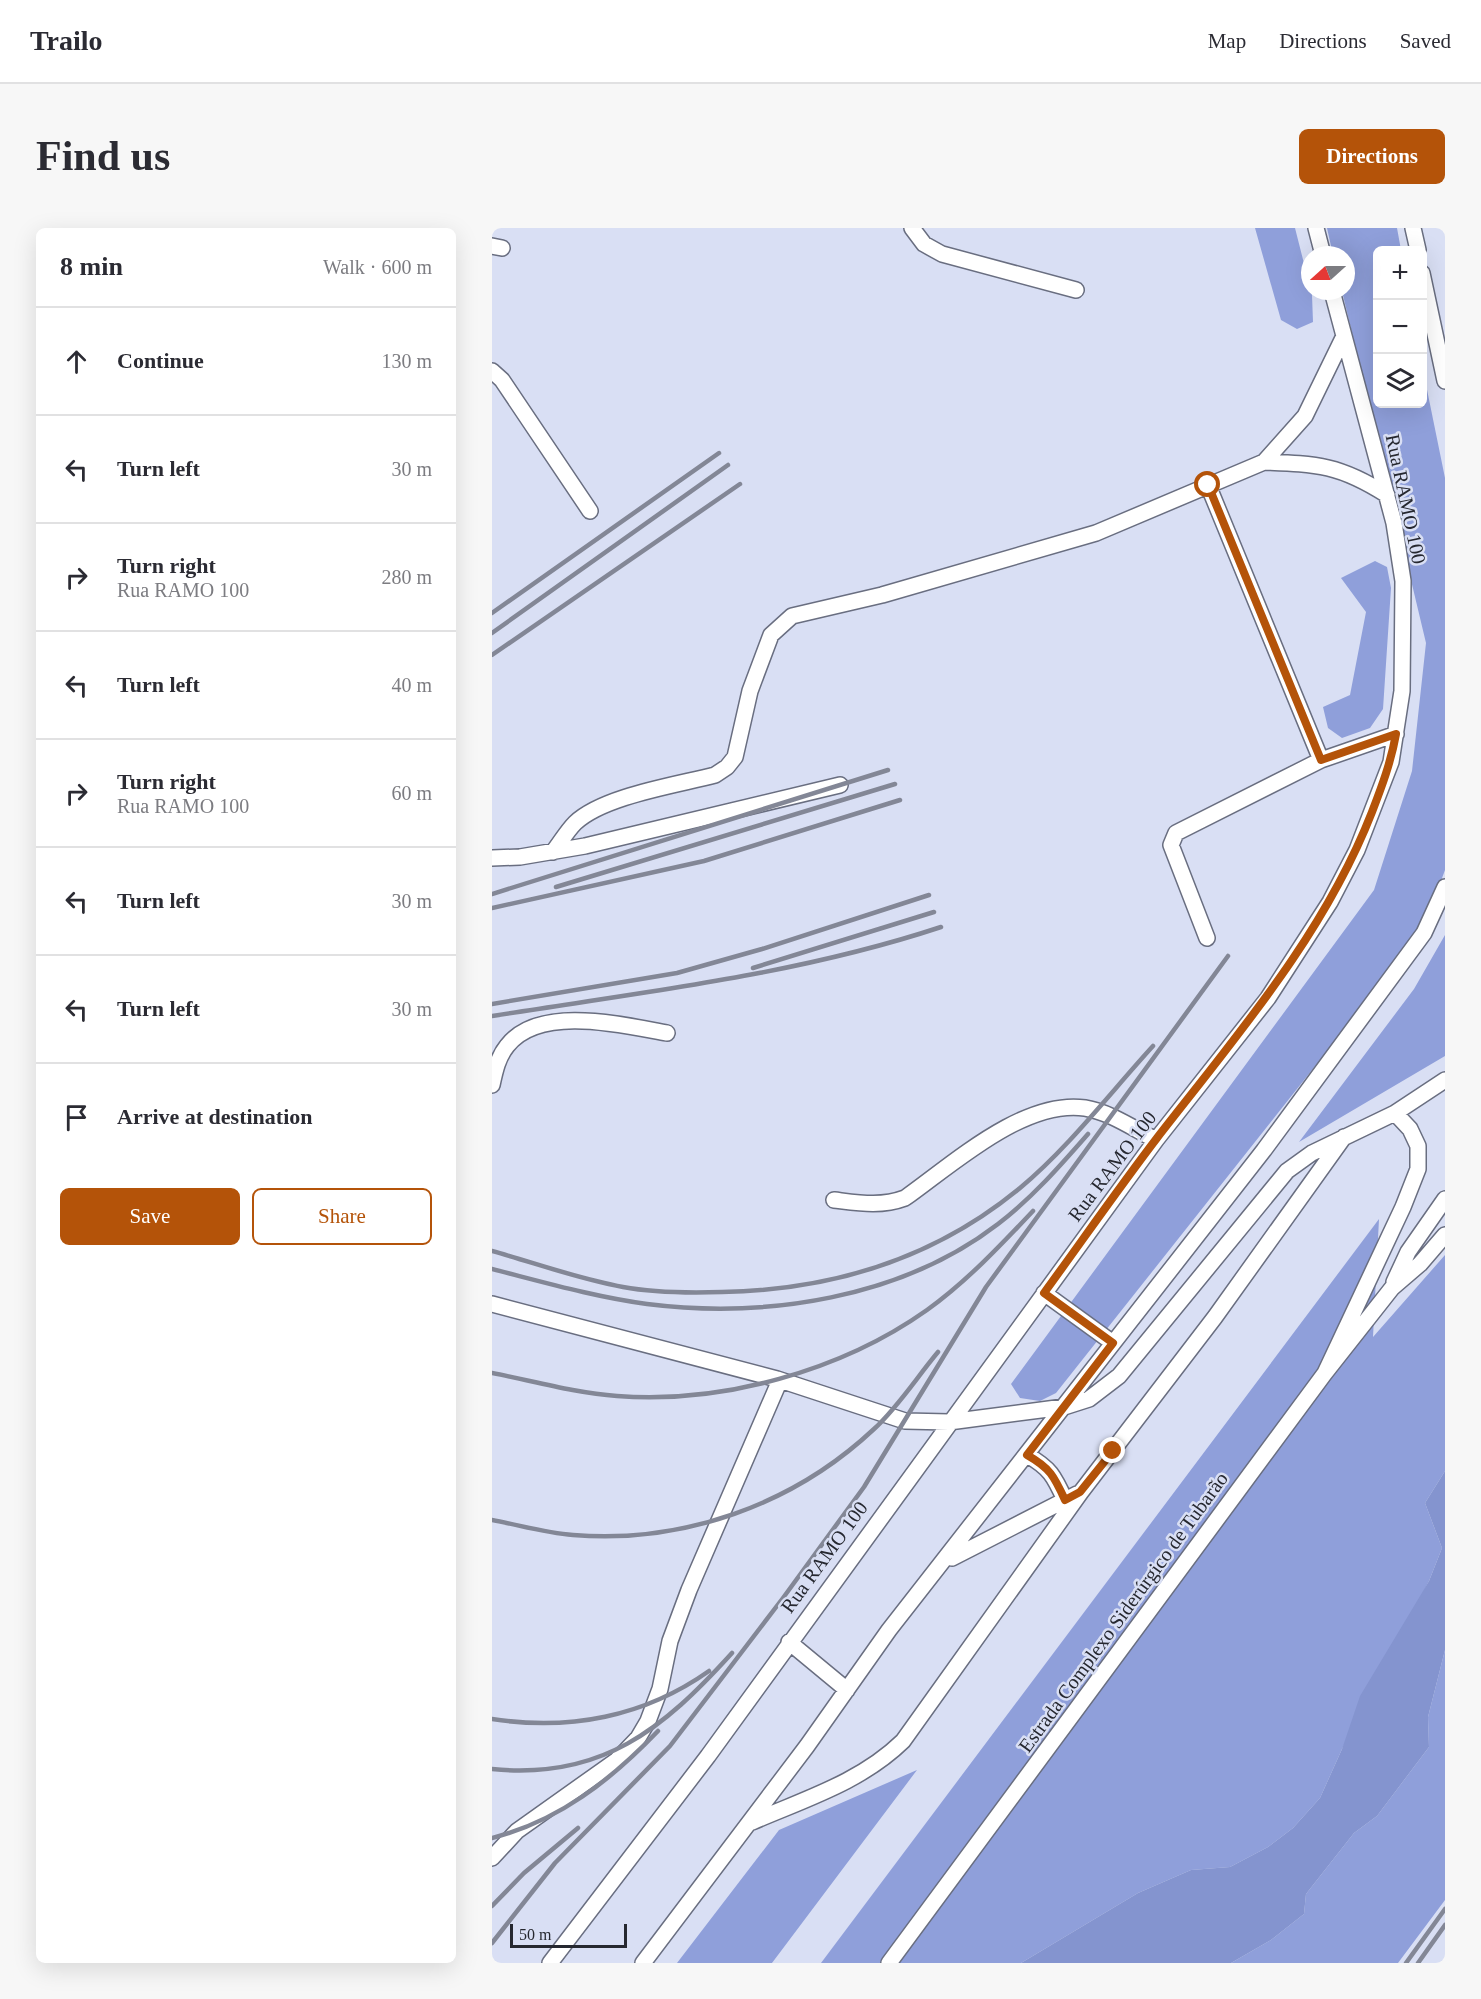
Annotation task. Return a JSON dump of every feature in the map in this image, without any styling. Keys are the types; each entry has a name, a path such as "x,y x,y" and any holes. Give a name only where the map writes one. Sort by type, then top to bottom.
{"street":[{"path":"912,228 924,244 942,254 1076,290"},
{"path":"1316,228 1321,246"},
{"path":"1413,228 1417,246"},
{"path":"1427,296 1445,381"},
{"name":"Rua RAMO 100","path":"550,1963 708,1756 1156,1140 1268,998 1330,902 1361,839 1391,762 1396,734 1402,691 1402,581 1387,495 1334,300"},
{"path":"1264,462 1305,416 1344,336"},
{"path":"492,371 502,380 590,511"},
{"path":"553,852 574,824 588,813 608,803 715,775 727,767 735,758 750,691 771,635 792,616 882,595 1096,533 1264,462 1315,463 1359,477 1387,495"},
{"path":"1208,485 1321,760"},
{"path":"1207,938 1171,845 1176,833 1321,760 1396,734"},
{"path":"492,858 553,852 840,785"},
{"path":"643,1963 890,1630 1264,1150 1424,933 1445,887"},
{"path":"492,1084 496,1065 507,1045 524,1030 544,1023 601,1021 667,1033"},
{"path":"492,1304 780,1380 905,1420 949,1422 1064,1407 1089,1399 1119,1376 1287,1171 1312,1153 1395,1113 1445,1080"},
{"path":"834,1200 870,1205 890,1203 905,1198 1019,1119 1063,1106 1087,1108 1108,1115 1156,1140"},
{"path":"1325,1373 1403,1207 1418,1168 1418,1146 1410,1129 1395,1113"},
{"path":"749,1823 858,1776 883,1761 903,1741 1080,1492 1215,1317 1345,1136"},
{"name":"Estrada Complexo Siderúrgico de Tubarão","path":"1392,1288 1407,1252 1445,1199"},
{"name":"Estrada Complexo Siderúrgico de Tubarão","path":"889,1963 1325,1373 1392,1288 1420,1264 1445,1234"},
{"path":"1044,1293 1113,1343"},
{"path":"492,1857 517,1831 617,1760 638,1738 648,1721 660,1689 670,1641 688,1590 780,1380"},
{"path":"1027,1455 1046,1466 1055,1478 1065,1500"},
{"path":"946,1560 1080,1492"},
{"path":"789,1642 847,1690"}],"shaded area":[{"path":"1255,228 1295,228 1301,252 1301,300 1312,300 1313,322 1297,329 1281,320"},
{"path":"1327,228 1397,228 1400,246 1373,246 1373,408 1427,408 1427,390 1445,478 1445,870 1423,930 1056,1393 1040,1401 1020,1398 1011,1384 1374,890 1412,771 1426,643 1344,300 1355,300 1355,246 1331,246"},
{"path":"1375,561 1387,567 1391,588 1383,709 1370,728 1342,738 1328,728 1323,707 1350,695 1366,612 1341,578"},
{"path":"1445,935 1445,1056 1299,1142 1414,989"},
{"path":"1379,1219 1373,1337 1445,1255 1445,1471 1425,1503 1442,1548 1429,1581 1342,1749 1320,1798 1293,1828 1268,1847 1230,1867 1191,1870 1138,1893 1021,1963 821,1963"},
{"path":"1445,1471 1445,1650 1428,1717 1429,1747 1377,1816 1354,1833 1306,1894 1304,1914 1271,1940 1231,1963 1021,1963 1138,1893 1191,1870 1230,1867 1268,1847 1293,1828 1320,1798 1342,1749 1360,1696 1429,1581 1442,1548 1425,1503"},
{"path":"1445,1650 1445,1900 1398,1963 1231,1963 1271,1940 1304,1914 1306,1894 1354,1833 1377,1816 1429,1747 1428,1717"},
{"path":"917,1770 772,1963 677,1963 779,1830"}],"railway":[{"path":"492,613 719,453"},
{"path":"492,633 728,465"},
{"path":"492,655 740,484"},
{"path":"492,894 888,770"},
{"path":"556,887 895,784"},
{"path":"492,908 704,861 900,800"},
{"path":"492,1004 677,973 762,949 929,895"},
{"path":"753,968 934,912"},
{"path":"492,1016 775,970 886,944 941,927"},
{"path":"492,1943 555,1863 670,1746 783,1598 864,1487 986,1287 1228,956"},
{"path":"492,1251 607,1284 672,1292 763,1290 803,1285 880,1266 917,1252 953,1234 987,1213 1020,1188 1072,1137 1153,1046"},
{"path":"492,1269 608,1297 647,1304 692,1308 785,1305 831,1297 876,1286 919,1270 960,1249 998,1224 1034,1193 1088,1134"},
{"path":"492,1373 586,1392 617,1396 657,1397 698,1395 779,1379 857,1350 893,1332 927,1310 969,1276 1033,1211"},
{"path":"492,1520 563,1534 614,1536 655,1533 734,1514 808,1479 842,1456 883,1420 938,1352"},
{"path":"492,1769 531,1770 566,1766 598,1757 627,1744 655,1726 681,1705 732,1653"},
{"path":"492,1719 549,1723 605,1717 658,1700 709,1671"},
{"path":"492,1838 516,1831 562,1810 622,1766 658,1731"},
{"path":"492,1906 524,1873 578,1828"},
{"path":"1406,1963 1445,1909"},
{"path":"1418,1963 1445,1925"}],"route":[{"path":"1113,1451 1080,1492 1065,1500 1055,1478 1046,1466 1027,1455 1113,1343 1044,1293 1156,1140 1268,998 1330,902 1357,850 1391,762 1396,734 1321,760 1208,485"}]}
